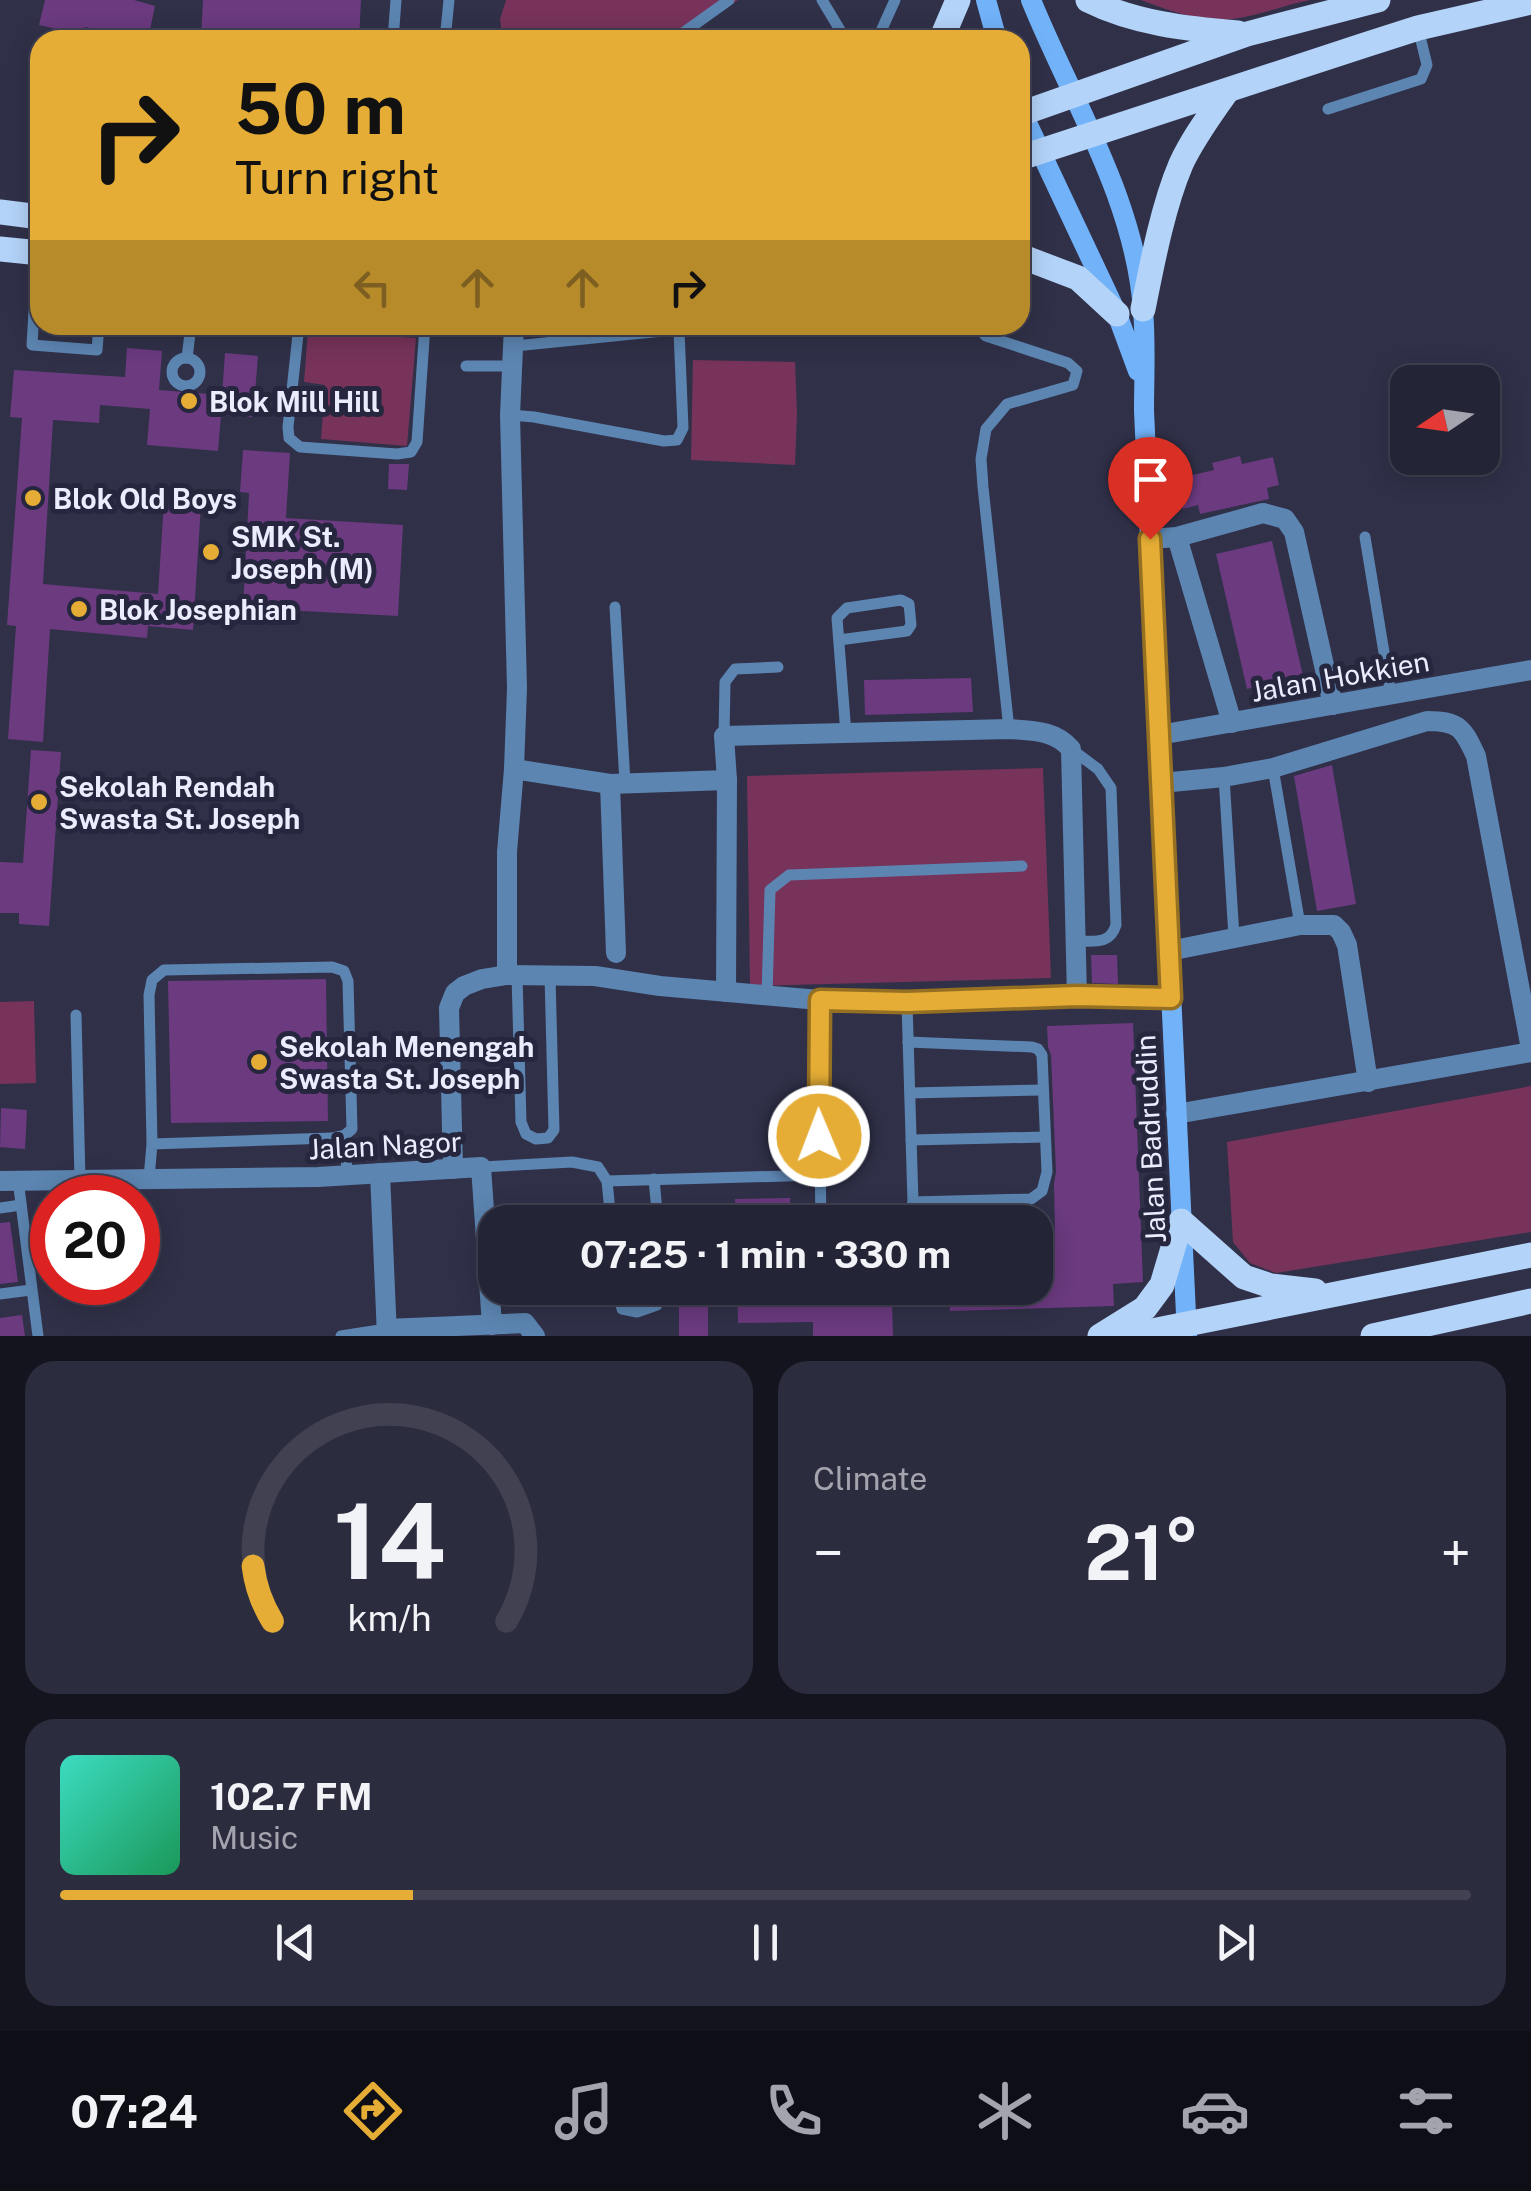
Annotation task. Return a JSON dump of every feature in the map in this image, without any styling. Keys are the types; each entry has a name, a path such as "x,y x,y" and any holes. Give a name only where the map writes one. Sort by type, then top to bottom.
{"main road":[{"path":"945,30 958,0"},
{"path":"986,0 994,30"},
{"name":"Jalan Badruddin","path":"1030,0 1093,135 1122,211 1144,309 1144,411 1186,1330"},
{"path":"1088,0 1112,12 1176,26 1247,34"},
{"path":"1030,109 1247,34 1378,0"},
{"path":"1030,155 1418,28 1531,2"},
{"path":"1144,309 1181,164 1227,91"},
{"name":"Jalan Badruddin","path":"1030,155 1117,314 1136,364 1144,411"},
{"path":"0,212 30,216"},
{"path":"0,249 30,252"},
{"path":"1030,260 1078,278 1117,314"},
{"path":"1100,1336 1145,1308 1162,1285 1182,1221 1244,1277 1270,1286 1337,1294"},
{"path":"1127,1336 1186,1330 1337,1294 1531,1255"},
{"path":"1373,1336 1531,1300"}],"street":[{"path":"512,975 507,852 517,688 510,415 514,346"},
{"path":"1150,539 1176,537 1263,513 1286,519 1294,532 1333,705"},
{"path":"1176,537 1232,722"},
{"name":"Jalan Hokkien","path":"1159,736 1531,670"},
{"path":"1162,783 1273,768 1427,721 1450,721 1464,732 1476,756 1531,1051 1176,1114"},
{"path":"726,992 724,736 1009,729 1044,732 1062,738 1071,749 1077,996"},
{"path":"514,770 618,784 727,780"},
{"path":"616,953 618,784"},
{"path":"1169,951 1300,925 1334,925 1347,945 1368,1082"},
{"path":"453,1169 450,1008 455,993 482,979 512,975 596,976 660,986 820,1000 1171,998"},
{"path":"481,1167 492,1325"},
{"name":"Jalan Nagor","path":"160,1178 347,1175 481,1167"},
{"path":"380,1173 386,1332 525,1323 535,1336"}],"lane":[{"path":"394,30 396,0"},
{"path":"446,30 450,0"},
{"path":"688,30 729,0"},
{"path":"822,0 840,30"},
{"path":"882,30 895,0"},
{"path":"1328,109 1421,78 1426,64 1418,28"},
{"path":"33,335 32,345 97,350 98,335"},
{"path":"187,358 190,335"},
{"path":"299,335 290,438 300,447 398,454 411,452 418,442 425,335"},
{"path":"466,366 514,346 627,335"},
{"path":"510,415 664,442 677,440 683,428 679,335"},
{"path":"985,335 1068,363 1076,371 1074,384 1007,404 986,429 981,460 1009,729"},
{"path":"1365,537 1391,694"},
{"path":"839,640 907,631 911,625 908,604 901,600 847,608 838,618 839,640 846,734"},
{"path":"615,607 618,784"},
{"path":"724,736 725,682 735,669 778,667"},
{"path":"1071,749 1098,769 1111,788 1116,925 1114,934 1103,941 1076,941"},
{"path":"1273,768 1300,925"},
{"path":"1224,776 1234,937"},
{"path":"768,995 770,890 789,875 1022,866"},
{"path":"150,1175 152,980 164,970 332,967 344,971 348,981 352,1129 332,1138 152,1144"},
{"path":"512,975 522,1122 526,1134 540,1138 548,1138 554,1130 550,976"},
{"path":"820,1000 821,1205"},
{"path":"907,1002 912,1205"},
{"path":"76,1015 80,1175"},
{"path":"908,1042 1038,1049 1042,1056 1046,1137 1047,1172 1042,1191 1032,1199 913,1202"},
{"path":"910,1093 1042,1090"},
{"path":"345,1135 347,1175"},
{"path":"911,1140 1046,1137"},
{"path":"540,1138 542,1164"},
{"name":"Jalan Nagor","path":"481,1167 572,1162 598,1166 607,1181 820,1174"},
{"path":"654,1179 656,1205"},
{"path":"0,1294 30,1290 20,1205 9,1181"},
{"path":"607,1181 609,1205"},
{"path":"0,1208 20,1205"},
{"path":"33,1305 38,1336"},
{"path":"621,1305 622,1309 637,1312 657,1305"},
{"path":"341,1336 386,1332"}],"shaded area":[{"path":"506,0 738,0 694,30 502,30 500,19"},
{"path":"1141,0 1310,0 1217,20 1188,16"},
{"path":"308,335 416,338 407,446 321,439 325,385 304,382"},
{"path":"693,360 795,362 795,465 691,460"},
{"path":"1043,768 1051,978 750,986 747,776"},
{"path":"34,1001 36,1083 0,1084 0,1002"},
{"path":"1531,1086 1531,1232 1276,1273 1250,1263 1233,1242 1227,1142"}],"building":[{"path":"45,0 134,0 155,6 150,30 85,27 61,30 39,25"},
{"path":"203,0 361,0 360,30 202,30"},
{"path":"127,348 162,351 159,390 222,395 225,353 258,356 253,417 221,415 218,451 147,445 150,409 100,405 99,423 53,420 43,584 158,594 164,502 201,505 193,630 148,626 147,638 50,629 43,742 8,739 16,626 7,625 22,418 10,417 14,370 125,377"},
{"path":"243,450 290,453 286,518 403,525 398,616 243,608 249,493 240,492"},
{"path":"1240,456 1242,464 1273,457 1279,485 1267,488 1269,499 1200,514 1198,505 1183,509 1176,479 1214,470 1212,463"},
{"path":"389,464 409,464 407,490 388,489"},
{"path":"1272,541 1303,676 1247,689 1216,554"},
{"path":"971,678 973,712 865,715 864,680"},
{"path":"31,750 61,752 49,926 19,924 19,913 0,913 0,862 23,863"},
{"path":"1332,765 1356,904 1317,911 1294,776"},
{"path":"1091,955 1117,955 1118,984 1092,983"},
{"path":"326,979 328,1121 171,1123 168,981"},
{"path":"1133,1023 1143,1282 1113,1284 1114,1306 950,1311 950,1305 1053,1305 1056,1172 1047,1026"},
{"path":"1,1108 27,1110 25,1149 0,1147"},
{"path":"790,1198 790,1205 735,1205 735,1199"},
{"path":"10,1222 18,1282 0,1284 0,1223"},
{"path":"679,1305 708,1305 708,1336 679,1336"},
{"path":"737,1305 892,1305 893,1336 813,1336 813,1322 738,1323"},
{"path":"22,1315 25,1336 0,1336 0,1318"}],"place":[{"name":"Blok Mill Hill","path":"189,401"},
{"name":"Blok Old Boys","path":"33,498"},
{"name":"SMK St. Joseph (M)","path":"211,552"},
{"name":"Blok Josephian","path":"79,609"},
{"name":"Sekolah Rendah Swasta St. Joseph","path":"39,802"},
{"name":"Sekolah Menengah Swasta St. Joseph","path":"259,1062"}],"route":[{"path":"819,1136 820,1000 1171,998 1150,539"}]}
